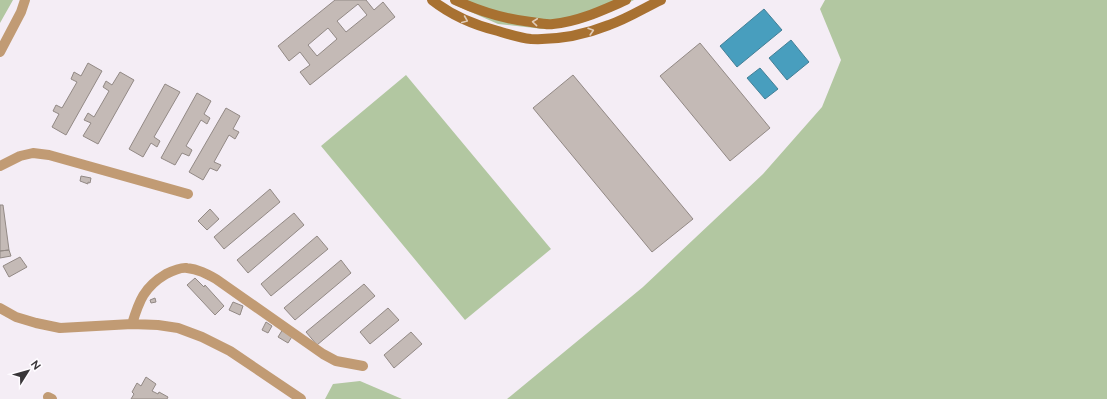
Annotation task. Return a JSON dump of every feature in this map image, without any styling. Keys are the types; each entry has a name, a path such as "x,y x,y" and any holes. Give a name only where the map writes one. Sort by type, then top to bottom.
{"street":[{"path":"0,52 21,12 25,0"},
{"path":"432,0 460,18 490,30 529,39 552,39 579,34 609,25 661,0"},
{"path":"455,0 502,18 552,24 576,20 626,0"},
{"path":"0,166 20,156 33,154 48,155 188,194"},
{"path":"132,324 142,296 150,285 173,270 186,268 200,270 216,279 323,354 336,361 363,366"},
{"path":"0,308 16,317 60,328 132,324 158,325 178,328 230,351 302,399"}],"green space":[{"path":"0,0 13,0 0,23"},
{"path":"461,0 634,0 612,11 584,22 543,29 498,24 455,5"},
{"path":"825,0 1107,0 1107,399 507,399 643,287 763,174 822,107 841,60 820,9"},
{"path":"406,75 551,249 465,320 321,146"},
{"path":"360,381 402,399 325,399 333,384"}],"water":[{"path":"764,9 782,30 737,67 720,46"},
{"path":"791,40 809,62 787,80 769,58"},
{"path":"760,68 778,89 765,99 747,78"}],"building":[{"path":"335,0 366,0 374,10 383,2 395,17 310,85 300,72 310,65 300,52 289,61 278,46","holes":["358,4 367,15 346,32 337,21","328,28 337,39 317,56 308,45"]},
{"path":"700,43 770,128 730,161 660,76"},
{"path":"88,63 102,71 66,135 52,127 59,114 53,111 56,105 62,108 77,82 71,79 74,72 81,76"},
{"path":"120,72 134,80 98,144 83,136 91,123 84,120 88,113 94,117 109,91 103,87 106,81 112,85"},
{"path":"573,75 693,219 652,252 533,108"},
{"path":"165,84 180,92 154,137 160,141 157,147 151,143 143,157 129,149"},
{"path":"197,93 211,101 204,114 210,118 207,124 201,120 186,146 192,150 189,156 182,153 175,165 161,158"},
{"path":"226,108 240,116 233,129 239,132 235,139 229,135 214,162 221,165 217,171 210,168 203,180 189,172"},
{"path":"81,176 91,178 90,183 88,182 88,184 80,181"},
{"path":"270,189 280,202 224,249 214,237"},
{"path":"0,205 3,205 9,250 0,251"},
{"path":"210,209 219,219 207,230 198,221"},
{"path":"294,213 304,225 248,273 237,260"},
{"path":"317,236 328,249 271,296 261,284"},
{"path":"9,250 11,256 0,258 0,251"},
{"path":"20,257 27,267 9,277 3,266"},
{"path":"341,260 351,273 295,320 284,308"},
{"path":"195,278 204,287 205,285 224,306 215,315 187,285"},
{"path":"364,284 375,296 317,345 306,332"},
{"path":"155,298 156,302 151,303 150,300"},
{"path":"233,302 243,306 240,315 229,310"},
{"path":"388,308 399,320 370,344 360,332"},
{"path":"266,322 272,326 268,333 262,330"},
{"path":"283,329 293,335 288,343 278,337"},
{"path":"411,332 422,344 394,368 384,355"},
{"path":"146,377 156,384 152,391 158,394 159,392 168,397 167,399 131,399 134,394 132,392 137,383 141,386"}]}
